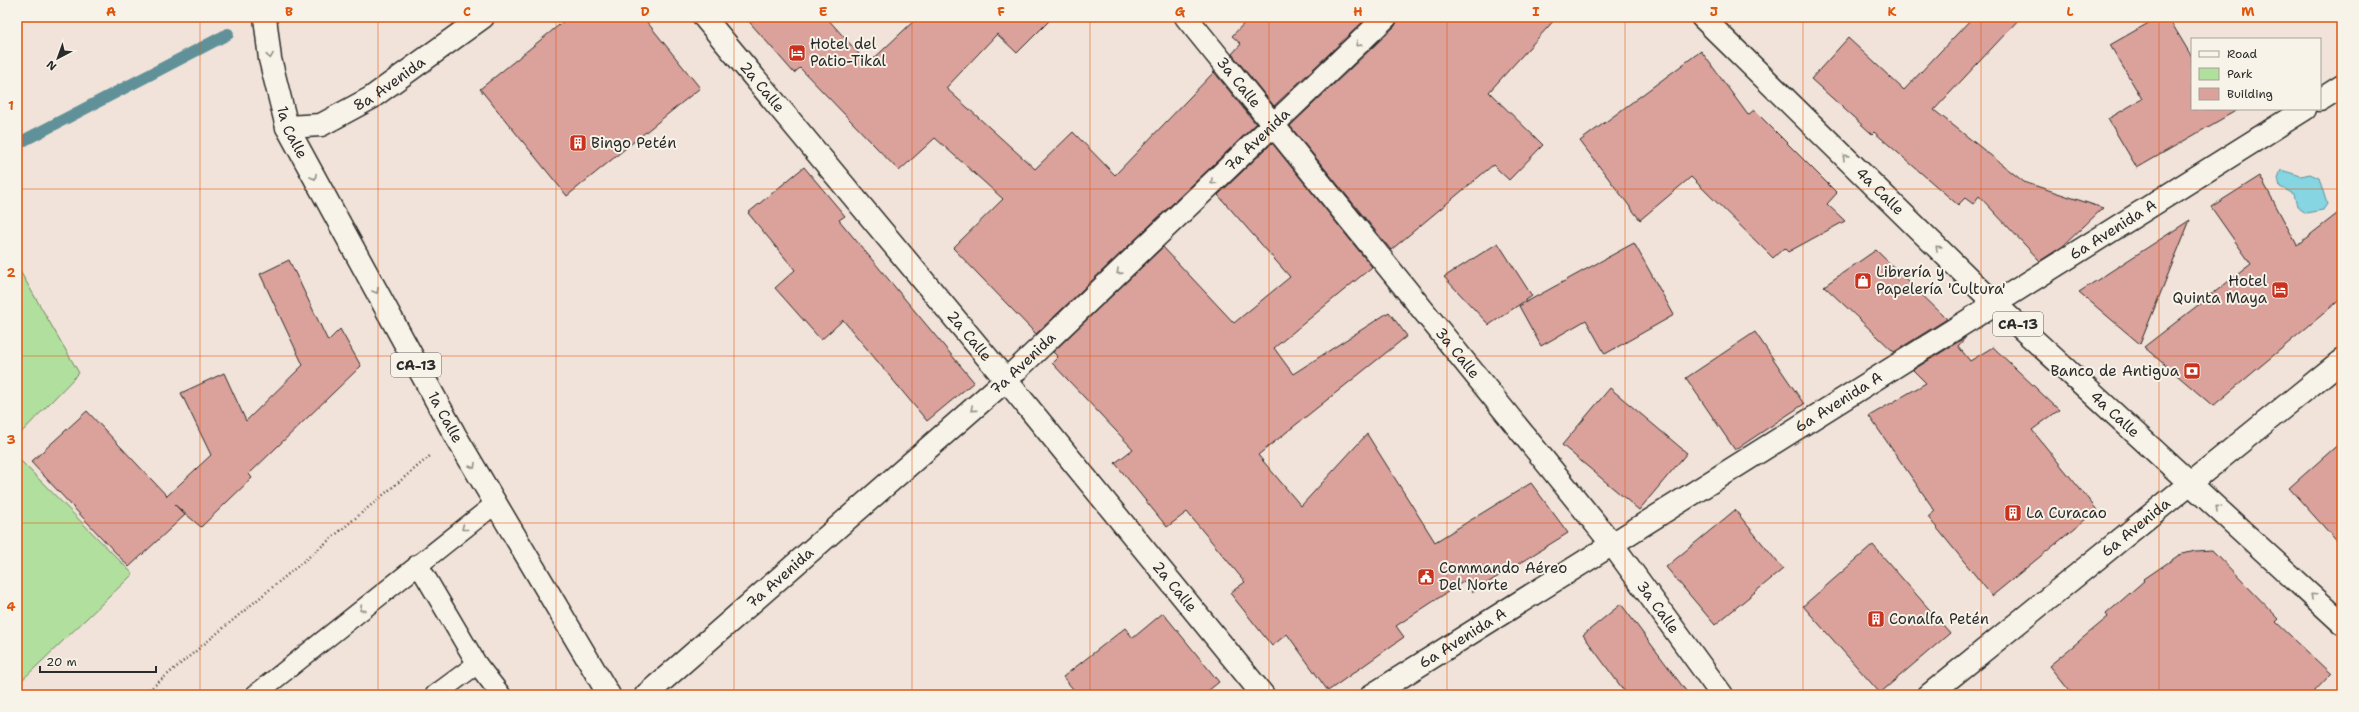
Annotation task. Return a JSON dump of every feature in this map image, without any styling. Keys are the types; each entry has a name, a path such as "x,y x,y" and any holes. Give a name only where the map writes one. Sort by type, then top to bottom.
{"street":[{"name":"1a Calle","path":"265,17 270,59 286,127 454,435 606,694"},
{"name":"8a Avenida","path":"286,127 321,125 371,98 483,17"},
{"name":"2a Calle","path":"704,17 1006,380 1263,695"},
{"name":"3a Calle","path":"1186,17 1612,544 1722,695"},
{"name":"7a Avenida","path":"646,695 1006,380 1386,17"},
{"name":"4a Calle","path":"1702,17 1995,304 2342,623"},
{"path":"2321,99 2342,86"},
{"name":"6a Avenida A","path":"1372,695 2303,110"},
{"name":"6a Avenida","path":"1929,695 2192,484 2342,360"}],"lane":[{"path":"255,695 495,504"},
{"path":"418,564 477,664 501,695"},
{"path":"435,695 477,664"}],"path":[{"path":"143,695 454,435"}],"green space":[{"path":"17,266 79,373 17,437"},
{"path":"17,457 133,574 17,685"}],"water":[{"path":"2281,170 2301,176 2310,174 2319,178 2327,204 2323,210 2306,213 2297,207 2294,194 2280,187 2278,178"}],"building":[{"name":"Bingo Petén","path":"569,17 643,17 700,88 567,196 480,89"},
{"path":"745,17 826,17 868,64 918,17 1053,17 1017,53 997,34 946,88 1035,169 1073,132 1115,175 1214,72 1256,124 1036,334 953,248 1003,199 935,138 899,171 800,68 794,73"},
{"path":"1250,17 1368,17 1274,106 1232,54 1241,44 1232,36"},
{"path":"1398,17 1557,17 1489,92 1543,145 1509,180 1493,165 1391,250 1290,126 1395,26"},
{"path":"1973,17 2021,17 1934,110 2024,182 2103,208 2063,246 2040,261 1979,196 1973,204 1965,198 1958,205 1874,132 1872,134 1811,79 1848,38 1904,90"},
{"path":"2159,17 2168,17 2191,55 2191,110 2237,110 2137,168 2108,119 2142,99 2110,45"},
{"path":"1701,51 1748,115 1754,110 1837,193 1827,204 1845,221 1788,252 1784,248 1773,258 1691,177 1640,220 1580,141"},
{"path":"1272,143 1372,267 1274,348 1293,374 1389,312 1407,336 1258,455 1301,506 1367,434 1435,542 1531,483 1568,533 1473,592 1466,580 1396,626 1404,637 1328,691 1287,634 1272,646 1230,593 1245,582 1187,512 1167,527 1115,463 1133,449 1052,363 1058,357 1053,352 1163,247 1234,323 1290,277 1218,195"},
{"path":"804,167 845,216 839,220 974,382 927,421 843,320 821,340 775,288 795,270 748,213"},
{"name":"Hotel Quinta Maya","path":"2260,176 2297,245 2342,210 2342,298 2213,406 2144,347 2251,264 2211,207"},
{"path":"2190,220 2140,344 2079,292"},
{"path":"1498,243 1532,296 1489,325 1444,277"},
{"path":"1634,243 1674,315 1605,354 1586,320 1541,346 1519,306"},
{"path":"1876,250 1947,319 1894,352 1824,286"},
{"path":"289,260 328,341 340,329 361,366 249,474 252,478 201,527 175,505 185,515 129,567 31,462 87,411 167,496 211,455 181,393 224,373 246,421 303,365 260,274"},
{"path":"1755,332 1804,404 1735,450 1686,378"},
{"path":"1966,337 1958,346 1970,361 1993,347 2059,410 2032,430 2097,510 1992,596 1928,517 1935,511 1869,416 1926,383 1913,370"},
{"path":"1610,388 1687,453 1639,510 1562,445"},
{"path":"2342,441 2342,547 2289,488"},
{"path":"1735,510 1783,569 1715,625 1666,567"},
{"name":"Conalfa Petén","path":"1873,545 1950,633 1880,693 1803,606"},
{"path":"2212,550 2279,619 2276,622 2331,674 2311,695 2073,695 2049,666 2108,617 2106,614 2145,580 2144,579 2179,555 2195,551"},
{"path":"1621,604 1689,695 1627,695 1583,635"},
{"path":"1163,613 1219,682 1203,695 1078,695 1063,677 1125,628 1133,638"}],"waterway":[{"path":"17,144 228,34"}],"place":[{"name":"Hotel del Patio-Tikal","path":"797,53"},
{"name":"Bingo Petén","path":"578,143"},
{"name":"Librería y Papelería 'Cultura'","path":"1863,281"},
{"name":"Hotel Quinta Maya","path":"2280,290"},
{"name":"Banco de Antigua","path":"2192,371"},
{"name":"La Curacao","path":"2013,513"},
{"name":"Commando Aéreo Del Norte","path":"1426,577"},
{"name":"Conalfa Petén","path":"1876,619"}]}
